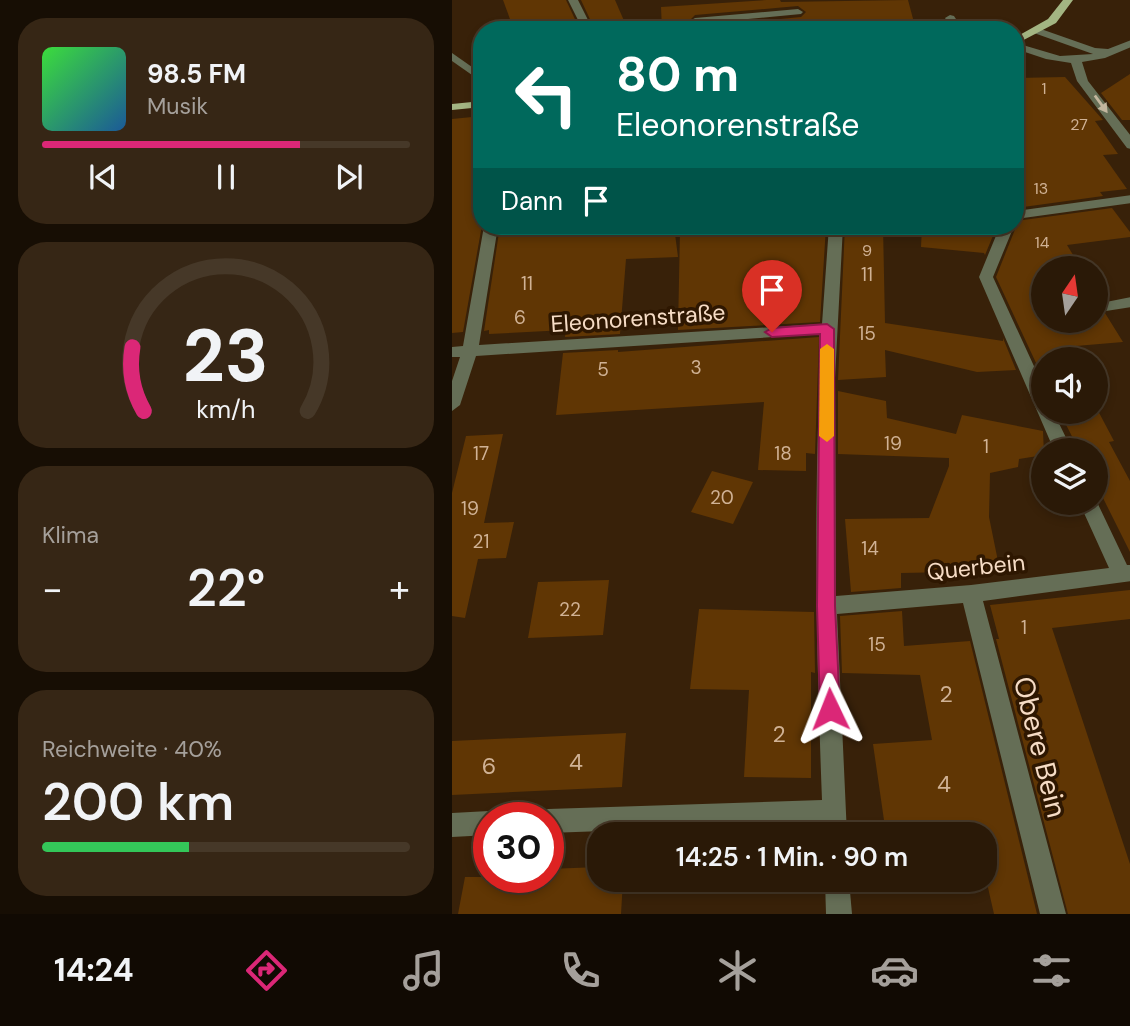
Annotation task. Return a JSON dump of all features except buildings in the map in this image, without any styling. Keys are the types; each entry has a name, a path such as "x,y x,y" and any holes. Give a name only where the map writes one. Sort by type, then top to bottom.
{"main road":[{"path":"1024,39 1057,17 1068,0"},
{"path":"452,107 473,105"}],"street":[{"path":"573,0 584,21"},
{"path":"695,20 799,16 796,0"},
{"path":"1038,31 1094,51 1116,51"},
{"path":"1024,46 1053,58 1076,61 1116,51 1130,43"},
{"path":"452,56 473,72"},
{"path":"1076,61 1083,81 1128,138"},
{"path":"1024,214 1130,199"},
{"path":"452,405 470,351 489,235"},
{"path":"834,822 826,606 827,329 835,235"},
{"path":"1003,235 986,277 1031,379"},
{"path":"1108,306 1130,302"},
{"name":"Eleonorenstraße","path":"452,352 827,329"},
{"path":"1095,515 1126,573"},
{"name":"Querbein","path":"826,606 971,594 1126,573"},
{"name":"Obere Bein","path":"971,594 1053,914"},
{"path":"564,821 691,822"},
{"path":"452,825 473,824"},
{"path":"838,892 839,914"}],"slow traffic":[{"path":"827,349 827,436"}],"route":[{"path":"772,332 827,329 826,606 830,709"}]}
